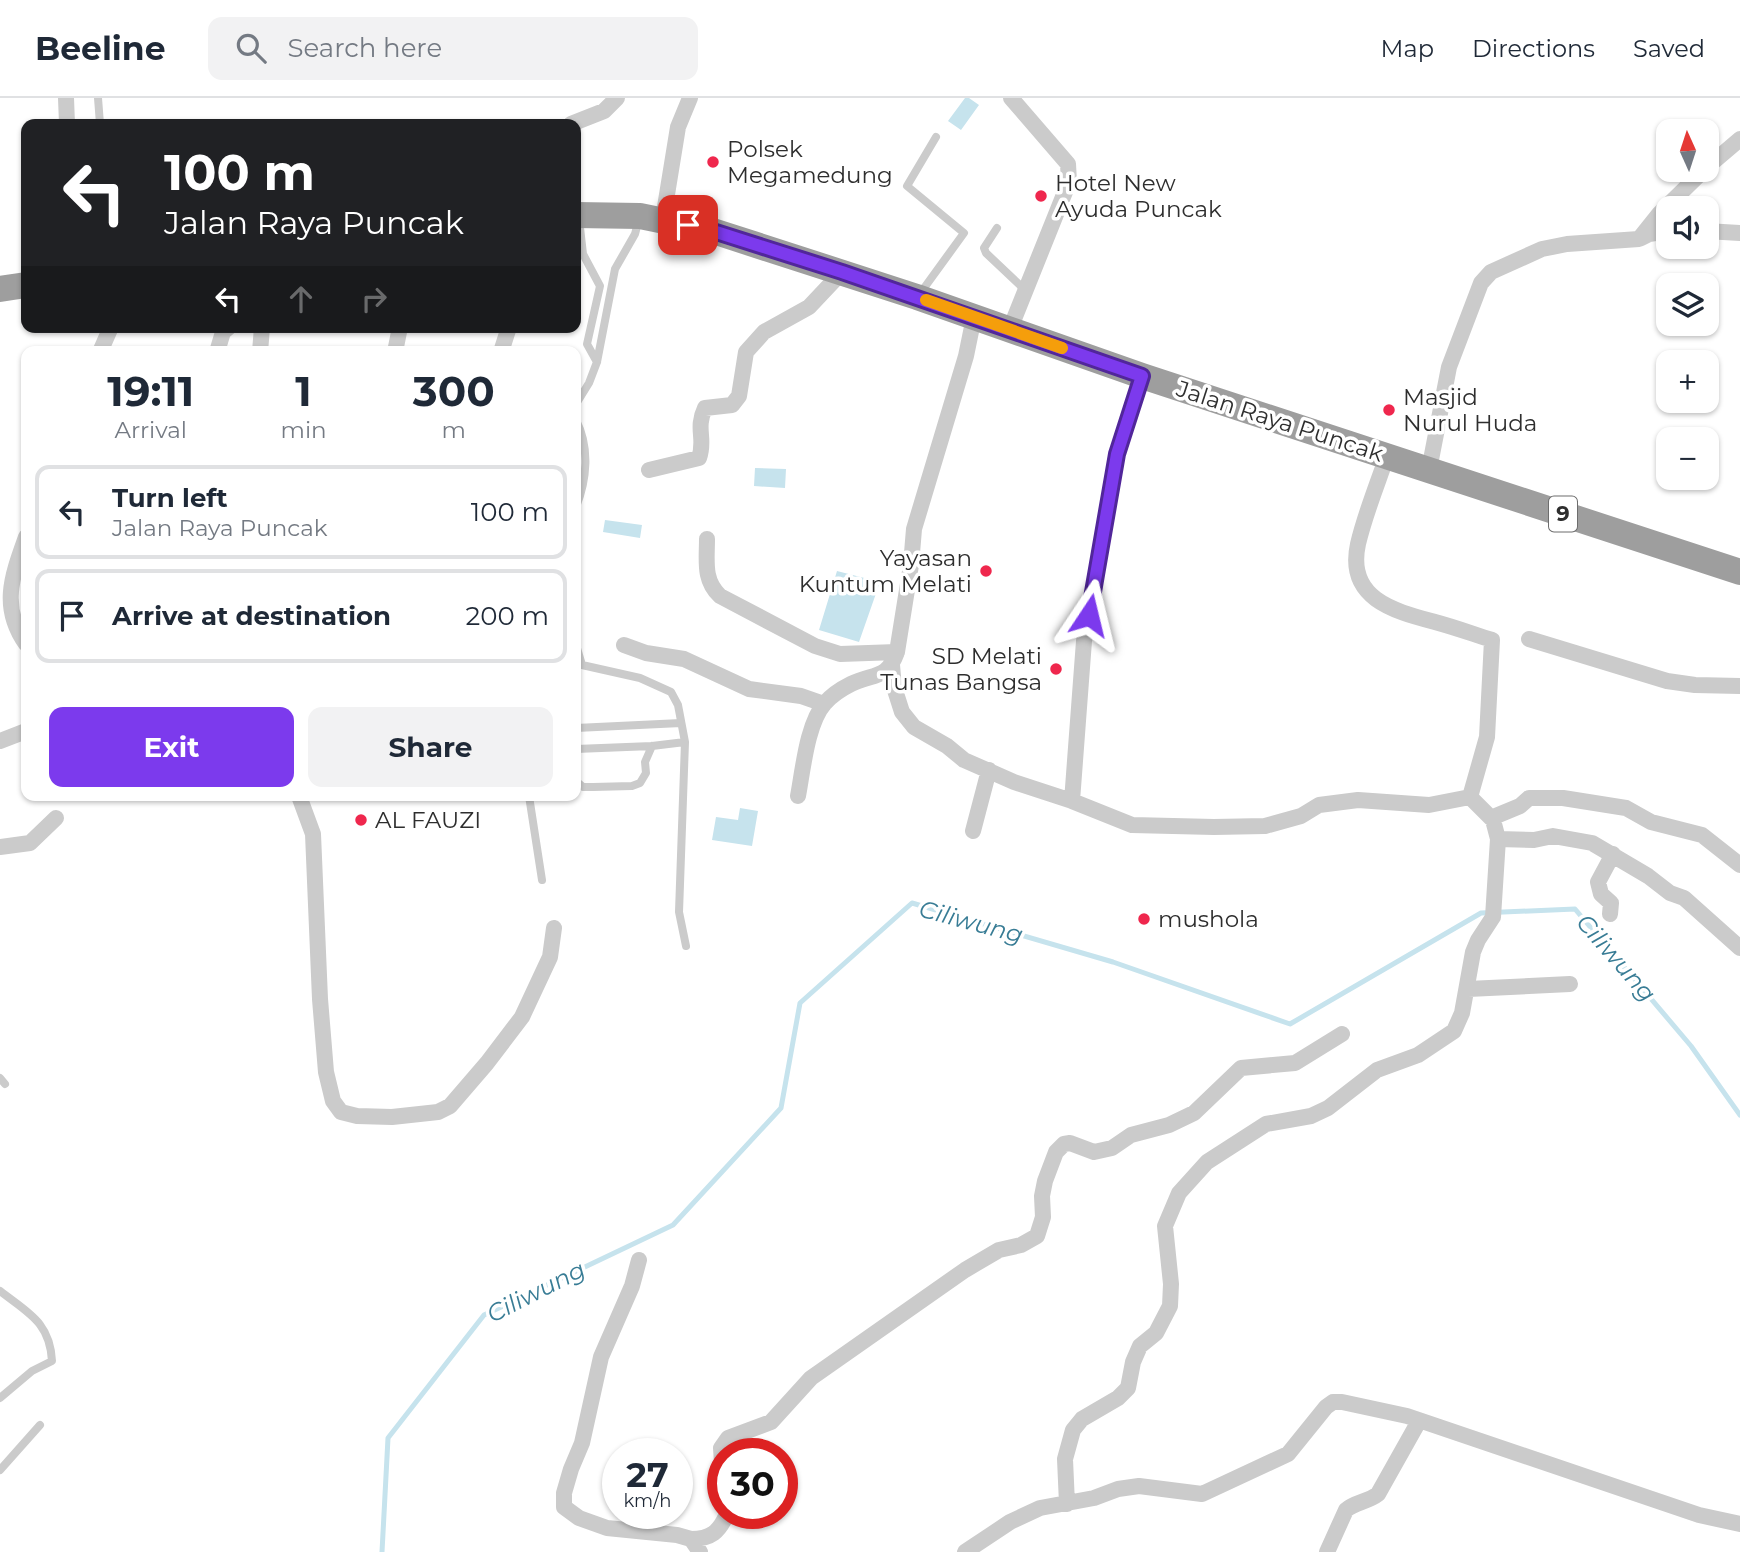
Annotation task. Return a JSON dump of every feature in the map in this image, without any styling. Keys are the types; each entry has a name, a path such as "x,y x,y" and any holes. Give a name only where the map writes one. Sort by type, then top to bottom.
{"highway":[{"name":"Jalan Raya Puncak","path":"581,215 652,218 713,231 917,297 1142,376 1740,572"},
{"path":"0,289 21,286"}],"street":[{"path":"66,98 66,119"},
{"path":"581,120 604,111 617,98"},
{"path":"652,218 678,127 690,98"},
{"path":"1010,329 1070,174 1068,164 1011,98"},
{"path":"1719,157 1740,139"},
{"path":"1639,239 1659,214 1692,182"},
{"path":"1719,232 1740,233"},
{"path":"1429,470 1449,367 1481,283 1491,272 1542,249 1567,244 1639,239 1656,233"},
{"path":"649,470 699,458 699,419 705,408 732,405 739,396 746,352 764,332 809,307 842,272"},
{"path":"974,317 966,356 914,529 912,565 895,659 894,687 908,721 914,727 947,746 964,760 1132,825 1265,825 1301,816 1319,805 1358,800 1429,805 1470,796"},
{"path":"1072,802 1084,641 1117,454 1142,376"},
{"path":"1387,456 1358,544 1358,571 1364,584 1382,605 1392,610 1492,640 1487,737 1470,796"},
{"path":"707,539 707,574 711,588 720,596 815,646 841,654 895,659"},
{"path":"21,551 12,577 8,601 16,629 21,636"},
{"path":"1529,639 1667,681 1740,686"},
{"path":"624,645 646,653 684,659 749,690 801,696 824,704"},
{"path":"798,796 810,735 824,704 851,684 879,676 895,659"},
{"path":"0,741 21,733"},
{"path":"973,831 989,770"},
{"path":"1067,1504 1065,1459 1073,1430 1082,1419 1118,1398 1128,1388 1133,1362 1140,1346 1156,1334 1170,1306 1171,1284 1165,1226 1179,1193 1208,1163 1266,1124 1311,1116 1328,1108 1377,1070 1418,1055 1454,1031 1462,1013 1478,940 1493,917 1499,839 1491,818 1470,796"},
{"path":"1491,818 1520,806 1529,798 1563,798 1626,808 1651,822 1702,835 1740,865"},
{"path":"301,801 313,834 326,1072 333,1101 341,1112 357,1116 384,1117 438,1111 450,1105 522,1017 550,957 554,928"},
{"path":"0,847 30,843 57,818"},
{"path":"1499,839 1534,840 1553,836 1592,843 1670,893 1684,898 1740,948"},
{"path":"1610,914 1611,903 1601,894 1598,882 1613,854"},
{"path":"1468,989 1570,984"},
{"path":"728,1438 771,1422 811,1378 965,1270 999,1250 1021,1245 1037,1236 1043,1217 1042,1196 1045,1181 1061,1145 1070,1143 1094,1152 1112,1148 1131,1135 1169,1125 1194,1113 1241,1068 1295,1063 1342,1034"},
{"path":"639,1259 632,1286 601,1357 582,1443 564,1493 564,1507 579,1518 607,1528 677,1535 696,1545 718,1529"},
{"path":"965,1552 1010,1522 1040,1508 1139,1486 1202,1494 1212,1491 1248,1471 1288,1454 1317,1416 1333,1402 1351,1402 1419,1421 1699,1515 1740,1524"},
{"path":"1327,1552 1346,1510 1378,1494 1419,1421"}],"lane":[{"path":"98,98 100,119"},
{"path":"917,297 964,233 907,186 936,137"},
{"path":"581,396 597,362 615,269 635,234 652,218"},
{"path":"997,228 984,248 986,253 1024,289"},
{"path":"581,241 583,254 600,286 587,344 597,362"},
{"path":"581,435 584,445 584,486 581,494"},
{"path":"581,667 640,678 671,692 678,705 685,742 679,912 686,946"},
{"path":"581,729 681,723"},
{"path":"581,749 685,742"},
{"path":"581,785 632,786 640,783 646,773 645,762 652,746"},
{"path":"530,801 542,880"},
{"path":"0,1291 40,1322 51,1349 52,1361 32,1371 0,1398"},
{"path":"0,1470 40,1425"}],"water":[{"path":"965,98 979,105 961,130 948,121"},
{"path":"755,468 786,469 785,488 754,486"},
{"path":"605,520 642,525 640,538 603,532"},
{"path":"837,571 880,582 859,642 819,630"},
{"path":"740,808 758,811 752,846 712,840 716,817 738,820"}],"waterway":[{"name":"Ciliwung","path":"382,1552 388,1438 484,1315 673,1225 781,1108 800,1003 912,903 1113,962 1290,1024 1481,913 1575,909 1691,1046 1740,1115"}],"slow traffic":[{"path":"926,300 1062,348"}],"place":[{"name":"Polsek Megamedung","path":"713,162"},
{"name":"Hotel New Ayuda Puncak","path":"1041,196"},
{"name":"Masjid Nurul Huda","path":"1389,410"},
{"name":"Yayasan Kuntum Melati","path":"986,571"},
{"name":"SD Melati Tunas Bangsa","path":"1056,669"},
{"name":"AL FAUZI","path":"361,820"},
{"name":"mushola","path":"1144,919"}],"route":[{"path":"688,225 842,272 1142,376 1117,454 1089,615"}]}
